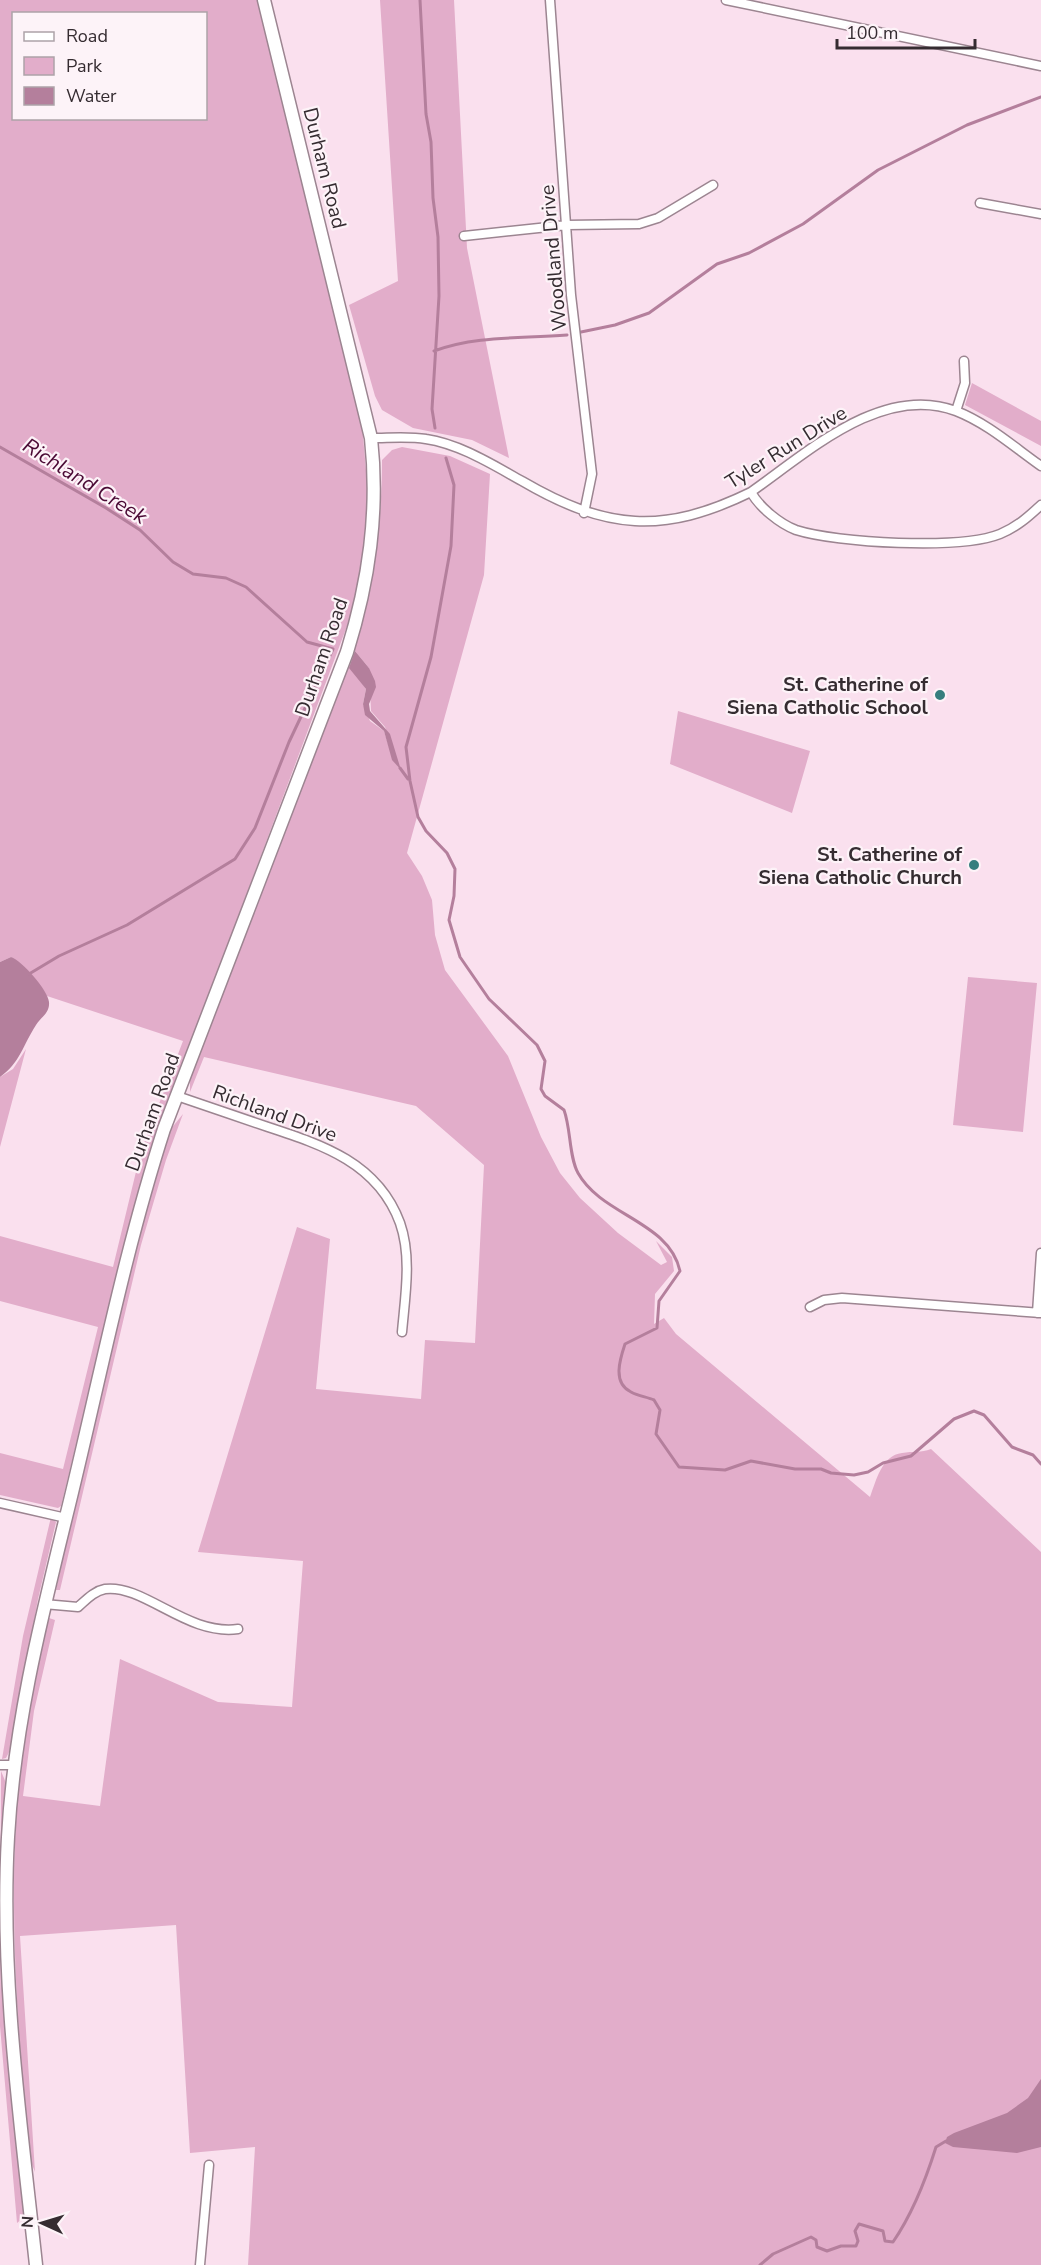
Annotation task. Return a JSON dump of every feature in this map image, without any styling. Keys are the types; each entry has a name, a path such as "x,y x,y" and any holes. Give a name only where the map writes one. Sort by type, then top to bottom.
{"main road":[{"name":"Durham Road","path":"36,2265 20,2110 8,1924 8,1836 14,1766 23,1704 44,1604 143,1196 177,1096 347,652 360,610 373,532 375,497 371,438 264,0"}],"street":[{"name":"Woodland Drive","path":"550,0 571,295 592,474 584,513"},
{"path":"726,0 1041,66"},
{"path":"464,236 567,225 639,224 658,218 713,186"},
{"path":"980,203 1041,214"},
{"path":"956,411 965,383 964,361"},
{"name":"Tyler Run Drive","path":"371,438 426,439 460,449 553,500 584,513 619,520 662,521 694,517 751,492 852,422 891,409 927,405 956,411 990,429 1041,466"},
{"path":"751,492 756,501 793,529 822,536 919,543 952,543 999,534 1021,524 1041,505"},
{"name":"Richland Drive","path":"177,1096 336,1151 372,1178 397,1216 405,1248 402,1332"},
{"path":"810,1307 824,1300 842,1298 1039,1313 1041,1253"},
{"path":"0,1503 66,1518"},
{"path":"44,1604 78,1607 98,1592 113,1589 144,1599 203,1627 220,1631 238,1629"},
{"path":"0,1765 14,1766"},
{"path":"200,2265 209,2165"}],"green space":[{"path":"0,0 258,0 362,425 368,492 368,534 356,602 150,1152 135,1203 61,1506 58,1508 0,1495 0,1453 63,1469 98,1327 0,1301 0,1236 113,1267 141,1151 183,1041 47,996 30,973 11,957 0,962"},
{"path":"380,0 454,0 467,248 509,458 472,440 413,428 382,410 375,396 349,305 398,281"},
{"path":"972,383 1041,421 1041,446 965,405"},
{"path":"402,447 450,456 490,474 484,575 407,853 422,876 432,900 435,935 445,970 508,1056 541,1137 560,1173 580,1198 618,1233 661,1265 667,1262 656,1241 672,1257 674,1271 655,1294 654,1324 664,1318 676,1334 870,1497 877,1477 889,1458 902,1453 931,1449 1041,1552 1041,2265 248,2265 255,2147 190,2153 176,1925 20,1936 35,2172 27,2143 23,2112 15,1960 14,1869 19,1779 25,1734 41,1644 49,1618 55,1620 34,1711 23,1796 100,1806 120,1659 218,1702 292,1707 303,1561 198,1552 297,1227 330,1239 316,1389 421,1399 425,1340 475,1343 484,1165 416,1106 204,1057 190,1092 190,1076 359,629 377,546 382,460 392,450","holes":["355,651 369,668 371,711 385,727 400,769 393,760 384,731 370,721 363,704 366,689 353,670"]},
{"path":"678,711 810,751 792,813 670,764"},
{"path":"968,977 1037,983 1023,1132 953,1125"},
{"path":"26,1049 0,1147 0,1077 13,1069"},
{"path":"183,1114 166,1160 141,1245 60,1590 56,1590 101,1385 147,1203 170,1130"},
{"path":"51,1517 56,1522 38,1599 11,1748 6,1758 2,1759 23,1636"},
{"path":"1,1771 6,1783 7,2013 24,2217 17,2223 0,2026"}],"water":[{"path":"355,651 369,668 375,681 376,687 369,704 370,711 390,734 401,770 392,760 384,731 365,715 363,704 366,689 349,668"},
{"path":"11,957 34,976 48,997 49,1006 17,1060 0,1077 0,962"},
{"path":"1041,2079 1041,2147 1017,2153 953,2147 945,2143 947,2137 954,2133 1007,2113 1028,2098"}],"waterway":[{"path":"420,0 426,114 431,142 433,198 438,237 439,296 432,409 435,428"},
{"path":"581,332 615,325 649,313 717,264 749,253 803,224 878,170 967,125 1041,97"},
{"path":"434,351 483,340 567,335"},
{"path":"0,447 140,530 173,562 193,574 226,578 246,587 307,642 333,649 289,742 255,828 235,859 127,925 59,956 29,974"},
{"name":"Richland Creek","path":"446,458 454,485 451,546 431,657 406,747 410,781 418,817 426,831 447,853 455,869 454,896 449,920 460,957 489,999 537,1045 545,1061 541,1089 545,1096 564,1110 573,1159 578,1173 589,1188 663,1241 673,1254 680,1271 659,1301 657,1328 625,1344 619,1370 621,1383 631,1392 654,1400 660,1410 656,1434 679,1467 725,1470 751,1461 795,1469 821,1469 831,1473 854,1475 868,1472 883,1463 911,1456 954,1419 974,1411 984,1415 1012,1447 1033,1455 1041,1464"},
{"name":"Richland Creek","path":"400,768 408,779"},
{"path":"760,2265 773,2254 811,2237 816,2240 817,2247 827,2251 841,2246 856,2246 858,2241 855,2231 859,2224 883,2231 885,2241 893,2242 918,2196 936,2147 946,2141"}],"place":[{"name":"St. Catherine of Siena Catholic School","path":"940,695"},
{"name":"St. Catherine of Siena Catholic Church","path":"974,865"}]}
